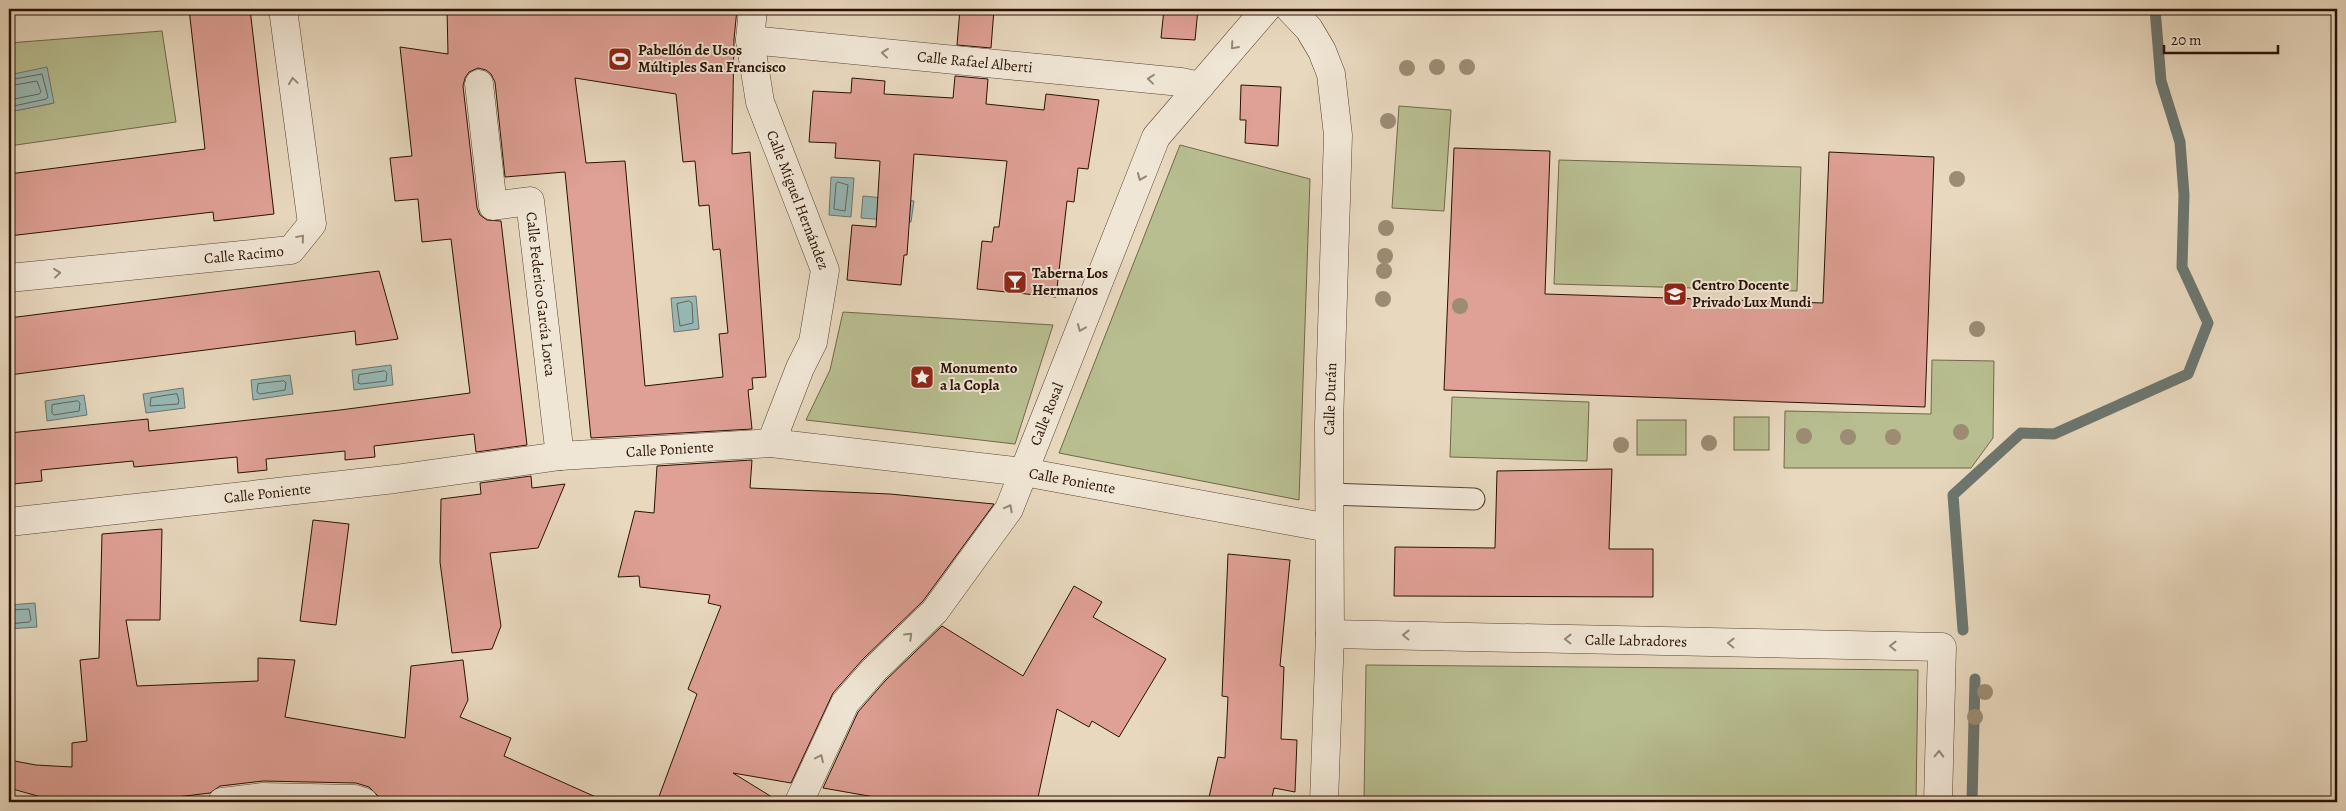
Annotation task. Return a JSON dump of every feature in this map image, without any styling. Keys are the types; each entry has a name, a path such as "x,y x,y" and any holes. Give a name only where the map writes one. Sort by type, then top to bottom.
{"street":[{"name":"Calle Racimo","path":"9,278 291,250 312,224 283,9"},
{"name":"Calle Miguel Hernández","path":"753,9 750,40 760,102 825,270 813,342 800,368 771,443"},
{"name":"Calle Rosal","path":"799,802 846,703 874,670 935,611 1009,509 1156,136 1266,9"},
{"name":"Calle Durán","path":"1290,9 1309,29 1322,51 1330,74 1338,135 1329,424 1330,634 1324,802"},
{"name":"Calle Rafael Alberti","path":"750,40 1181,82 1200,86"},
{"name":"Calle Federico García Lorca","path":"479,84 492,206 530,201 560,456"},
{"name":"Calle Poniente","path":"9,522 395,479 560,456 771,443 1024,472 1329,528"},
{"name":"Calle Labradores","path":"1330,634 1942,647 1938,802"},
{"path":"222,802 263,797 355,799 364,802"}],"lane":[{"path":"1330,494 1474,499"}],"green space":[{"path":"162,31 176,122 9,146 9,112 54,103 9,75 9,43"},
{"path":"1399,106 1451,110 1444,211 1392,208"},
{"path":"1180,145 1310,179 1299,500 1059,453"},
{"path":"1559,160 1801,167 1797,291 1554,284"},
{"path":"843,312 1053,325 1015,444 806,420 830,370"},
{"path":"1932,360 1994,361 1993,438 1971,468 1784,468 1785,411 1931,414"},
{"path":"1452,397 1589,402 1587,461 1450,457"},
{"path":"1734,417 1769,417 1769,450 1734,450"},
{"path":"1637,420 1686,420 1686,455 1637,455"},
{"path":"1366,665 1918,670 1916,802 1364,802"}],"water":[{"path":"47,67 54,103 9,112 9,75"},
{"path":"831,177 854,178 851,217 829,215"},
{"path":"863,196 914,201 911,222 861,218"},
{"path":"696,296 699,329 674,332 671,298"},
{"path":"391,365 393,385 354,390 352,370"},
{"path":"290,375 293,394 253,400 251,380"},
{"path":"183,388 185,408 146,413 143,394"},
{"path":"84,395 87,415 47,421 45,401"},
{"path":"35,603 37,627 9,629 9,605"}],"building":[{"path":"189,9 250,9 274,214 214,221 213,212 9,236 9,174 205,149"},
{"path":"447,9 737,9 734,39 732,154 750,152 766,377 752,378 753,389 748,390 752,429 591,438 565,172 505,177 495,82 491,74 486,70 478,68 469,72 463,86 477,208 480,215 487,220 501,221 527,445 476,452 474,434 374,446 375,457 345,460 345,451 266,459 267,470 238,473 237,457 134,467 133,461 41,470 42,481 13,484 9,433 148,419 149,431 340,410 470,393 451,239 422,242 418,199 395,201 390,158 412,156 400,47 448,54","holes":["575,78 676,94 683,162 695,161 699,206 709,205 713,250 720,249 728,333 719,334 723,377 645,386 625,161 586,163"]},
{"path":"960,9 994,9 991,48 957,45"},
{"path":"1164,9 1198,9 1195,40 1161,38"},
{"path":"955,76 988,79 986,104 1044,110 1046,94 1099,100 1088,169 1078,168 1074,202 1067,201 1056,297 977,289 982,241 992,242 994,227 999,227 1007,161 914,154 907,255 904,255 901,285 847,280 852,225 876,227 880,161 835,158 836,143 809,142 813,91 851,93 852,78 885,81 884,94 953,98"},
{"path":"1241,85 1281,87 1278,146 1245,143 1246,120 1240,120"},
{"path":"1454,148 1550,151 1545,294 1823,303 1829,152 1934,157 1925,407 1444,390"},
{"path":"379,271 398,339 356,345 355,331 9,375 9,318"},
{"path":"752,460 750,488 890,494 994,504 923,601 863,659 833,693 791,783 733,773 780,802 657,802 697,694 688,689 721,606 708,603 710,595 640,587 639,576 618,577 635,511 654,513 657,466"},
{"path":"1612,469 1609,549 1653,549 1653,597 1394,596 1395,547 1495,548 1497,471"},
{"path":"531,476 532,488 565,484 538,548 490,553 501,626 492,649 452,653 440,562 441,499 481,494 480,483"},
{"path":"313,520 349,524 336,625 300,621"},
{"path":"162,529 160,620 126,620 137,686 258,681 258,658 295,660 285,717 405,738 411,666 463,660 468,700 460,717 511,738 504,756 607,802 391,802 378,796 369,787 356,783 263,781 220,786 210,793 114,802 59,802 9,788 9,760 36,765 72,767 72,743 87,741 80,660 99,658 102,534"},
{"path":"1228,554 1290,560 1280,666 1284,667 1281,739 1297,740 1295,792 1274,788 1271,802 1208,802 1218,757 1225,758 1228,697 1222,696"},
{"path":"1074,586 1102,602 1093,617 1166,659 1119,737 1092,721 1089,727 1057,709 1037,802 903,802 823,788 858,712 885,681 942,626 1023,676"}],"waterway":[{"path":"1963,630 1953,495 2021,433 2054,434 2188,374 2208,323 2182,267 2184,195 2180,142 2161,81 2155,9"},
{"path":"1972,802 1975,679"}],"place":[{"name":"Pabellón de Usos Múltiples San Francisco","path":"620,59"},
{"name":"Taberna Los Hermanos","path":"1015,282"},
{"name":"Centro Docente Privado Lux Mundi","path":"1675,294"},
{"name":"Monumento a la Copla","path":"922,377"}]}
